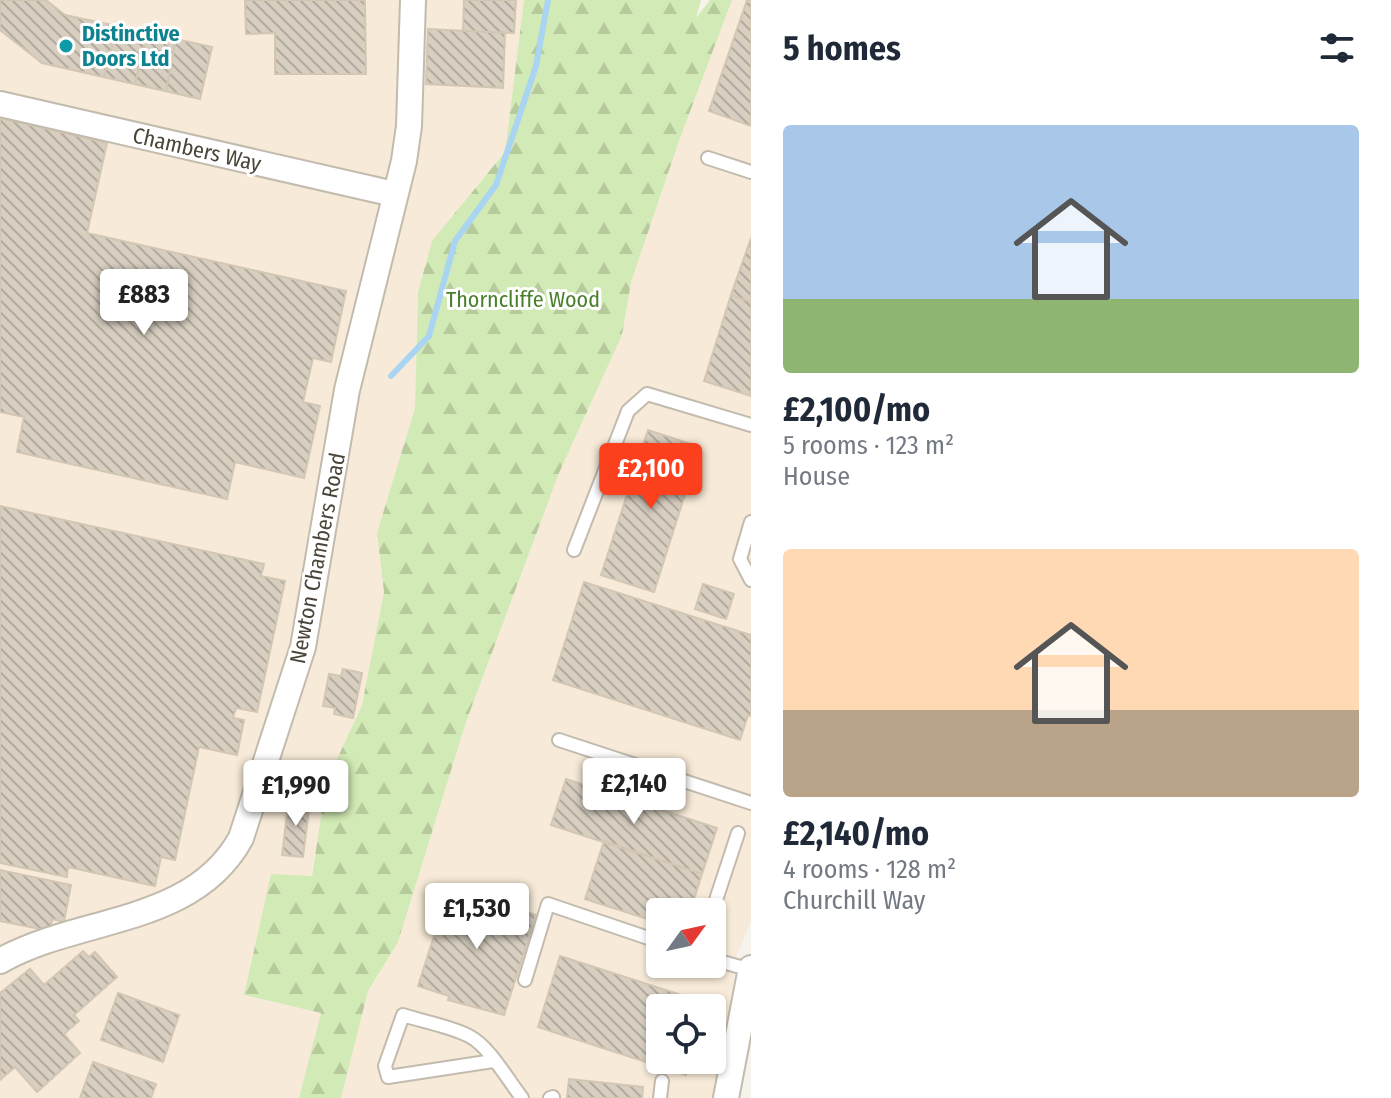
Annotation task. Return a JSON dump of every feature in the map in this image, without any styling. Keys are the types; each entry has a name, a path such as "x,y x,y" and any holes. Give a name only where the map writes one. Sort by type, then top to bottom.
{"street":[{"name":"Newton Chambers Road","path":"0,961 31,945 172,902 216,873 232,855 241,838 303,647 347,390 404,161 409,126 413,0"},
{"name":"Chambers Way","path":"0,104 394,194"},
{"path":"726,1098 751,969"}],"lane":[{"path":"708,158 751,172"},
{"path":"574,550 628,411 647,394 751,425"},
{"path":"751,522 740,559 751,580"},
{"path":"559,740 750,802"},
{"path":"717,898 738,833"},
{"path":"525,980 548,904 646,937"},
{"path":"726,963 751,969"},
{"path":"493,1061 388,1077 385,1066 403,1015 467,1035 478,1042 493,1061 522,1098"},
{"path":"660,1098 662,1081"}],"shaded area":[{"path":"0,0 524,0 505,152 432,241 418,292 415,408 377,533 384,592 362,705 326,783 311,877 271,874 244,995 321,1013 299,1098 0,1098"},
{"path":"732,0 751,0 751,921 737,954 726,1037 726,994 646,994 646,1074 721,1074 718,1098 341,1098 368,991 398,942 466,722 559,473 622,335 631,282 680,138"}],"green space":[{"name":"Thorncliffe Wood","path":"524,0 701,0 696,18 710,0 732,0 680,138 631,282 622,335 559,473 466,722 398,942 368,991 341,1098 299,1098 321,1013 244,995 271,874 312,876 326,783 362,705 384,592 377,533 415,408 418,292 432,241 505,152"}],"building":[{"path":"0,0 46,0 65,15 212,47 200,99 42,63 0,30"},
{"name":"Distinctive Doors Ltd","path":"0,0 46,0 65,15 117,26 104,77 42,63 0,30"},
{"path":"245,0 365,0 366,74 275,74 275,33 246,34"},
{"path":"464,0 516,0 514,33 463,31"},
{"path":"747,0 751,0 751,126 709,111"},
{"path":"117,26 147,33 135,84 104,77"},
{"path":"428,29 505,33 503,88 426,84"},
{"path":"147,33 176,39 166,91 135,84"},
{"path":"176,39 212,47 200,99 166,91"},
{"path":"0,118 107,143 87,233 346,291 331,362 313,358 303,402 320,406 304,478 235,462 227,499 17,452 24,417 0,412"},
{"path":"751,238 751,302 731,295"},
{"path":"731,295 751,302 751,396 704,381"},
{"path":"648,430 700,447 654,592 601,575"},
{"path":"0,506 264,564 261,576 285,581 257,712 236,708 233,718 244,720 237,755 199,747 175,860 161,857 155,886 68,867 67,877 0,863"},
{"path":"584,582 751,635 751,716 748,715 740,740 553,680"},
{"path":"703,584 734,594 726,619 695,609"},
{"path":"343,669 362,673 353,718 334,714 335,708 323,706 329,674 341,676"},
{"path":"566,779 717,828 702,874 551,825"},
{"path":"289,798 310,801 303,857 282,855"},
{"path":"604,841 702,874 694,898 646,898 646,919 585,899"},
{"path":"0,870 71,885 64,922 52,919 50,931 0,921"},
{"path":"450,886 536,915 504,1015 448,1000 449,996 418,986"},
{"path":"83,951 89,957 95,952 117,977 74,1015 79,1021 64,1034 80,1053 37,1092 15,1067 0,1080 0,993 30,969 44,985"},
{"path":"560,956 678,994 646,994 646,1062 538,1027"},
{"path":"118,993 179,1015 163,1062 101,1040"},
{"path":"93,1062 156,1084 151,1098 80,1098"},
{"path":"569,1079 643,1087 642,1098 567,1098"}],"waterway":[{"path":"391,376 429,336 455,241 496,185 536,66 548,0"}],"place":[{"name":"Distinctive Doors Ltd","path":"66,46"}]}
